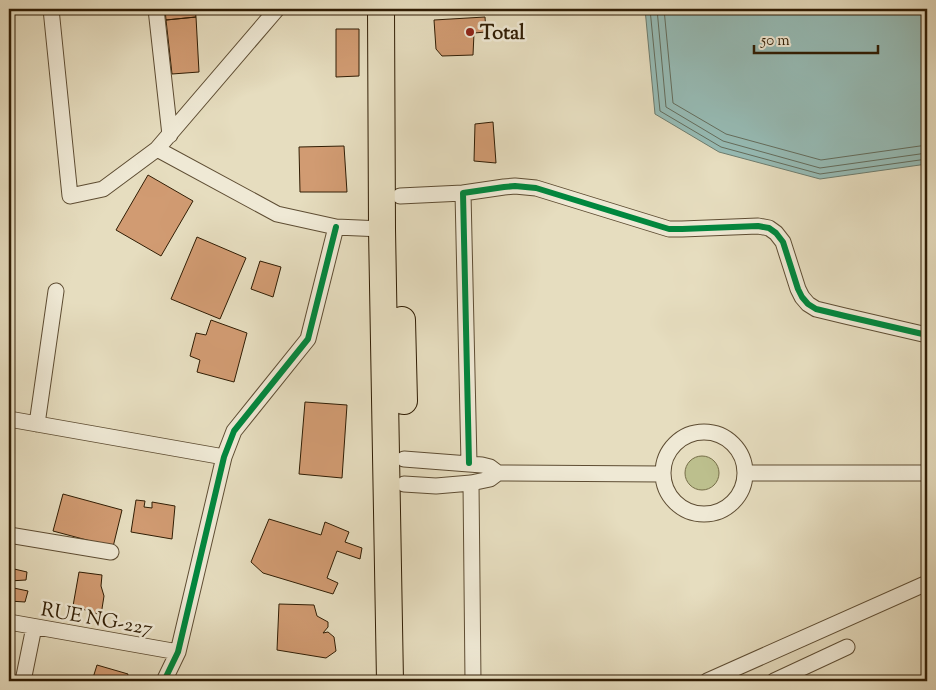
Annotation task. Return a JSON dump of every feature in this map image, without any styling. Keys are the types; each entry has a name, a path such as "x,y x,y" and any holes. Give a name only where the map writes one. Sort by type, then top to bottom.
{"highway":[{"path":"381,9 382,228 390,681"},
{"path":"399,9 407,681"}],"street":[{"path":"51,9 70,196 103,189 157,149 277,9"},
{"path":"156,9 170,135"},
{"path":"157,149 277,214 336,227 382,228"},
{"path":"400,196 463,193 515,186 536,188 559,194 669,228 758,226 769,228 783,242 798,288 808,304 816,309 927,335"},
{"path":"463,193 468,463"},
{"path":"164,681 178,652 224,457 234,431 308,339 336,227"},
{"path":"37,424 56,291"},
{"path":"9,419 224,457"},
{"path":"704,431 717,434 733,444 743,460 746,472 743,487 736,500 724,509 710,514 696,513 682,507 671,498 664,484 662,474 664,458 670,447 680,438 691,433 704,431"},
{"path":"404,472 468,463 490,467 498,473 662,474"},
{"path":"404,472 436,486 471,483 490,479 498,473"},
{"path":"746,472 926,473"},
{"path":"471,483 473,681"},
{"path":"9,535 112,552"},
{"path":"707,681 927,584"},
{"name":"RUE NG-227","path":"9,622 178,652"},
{"path":"23,681 34,627"},
{"path":"774,681 847,647"}],"green space":[{"path":"702,456 714,461 719,473 714,485 702,490 690,485 685,473 690,461"}],"water":[{"path":"645,9 927,9 927,164 820,179 719,152 655,114"}],"building":[{"path":"165,9 195,9 196,17 166,20"},
{"path":"196,17 199,72 172,74 166,20"},
{"path":"485,17 486,32 474,33 473,55 442,56 436,49 434,20"},
{"path":"336,29 359,29 359,76 336,77"},
{"path":"493,122 496,163 474,161 475,124"},
{"path":"344,146 347,192 300,192 299,147"},
{"path":"148,175 193,201 161,256 116,230"},
{"path":"197,237 246,258 220,319 171,299"},
{"path":"260,261 281,267 273,297 251,289"},
{"path":"211,320 247,333 234,382 197,372 200,360 190,356 196,333 206,335"},
{"path":"305,402 347,405 342,478 299,474"},
{"path":"63,494 122,510 113,547 53,531"},
{"path":"136,500 145,501 144,507 152,508 152,502 175,506 172,539 131,532"},
{"path":"269,519 321,535 325,522 349,532 345,542 362,548 360,559 337,551 327,578 338,583 333,594 263,573 251,562"},
{"path":"9,562 10,568 27,572 26,580 9,581"},
{"path":"79,572 102,575 101,586 104,596 101,615 73,606"},
{"path":"9,587 28,591 25,602 9,601"},
{"path":"279,604 314,605 317,616 328,622 328,627 323,633 328,632 334,637 336,651 326,658 277,650"},
{"path":"97,665 128,674 126,681 92,681"}],"cycle path":[{"path":"469,463 463,193 515,186 536,188 669,229 758,226 769,228 783,242 798,289 808,304 816,309 927,335"},
{"path":"164,681 178,652 224,457 234,431 308,339 336,227"}],"place":[{"name":"Total","path":"470,32"}]}
